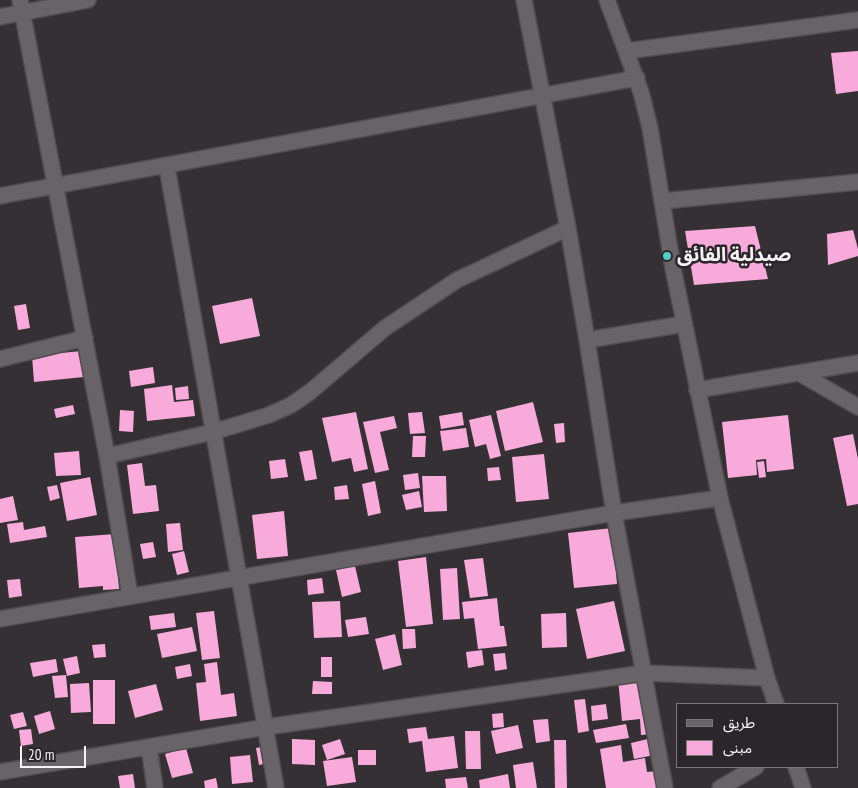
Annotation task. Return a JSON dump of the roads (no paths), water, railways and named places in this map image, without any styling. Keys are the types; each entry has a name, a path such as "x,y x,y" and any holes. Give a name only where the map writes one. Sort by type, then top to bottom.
{"street":[{"path":"0,16 21,6 88,0"},
{"path":"524,0 568,228 588,340 614,513 665,788"},
{"path":"608,0 637,78 650,128 673,268 720,498 767,678 776,703"},
{"path":"21,6 107,456 130,596"},
{"path":"627,52 858,20"},
{"path":"0,196 167,167 637,78"},
{"path":"167,167 276,788"},
{"path":"663,201 858,182"},
{"path":"107,456 212,432 269,415 291,405 310,392 385,328 457,280 568,228"},
{"path":"588,340 684,324"},
{"path":"0,360 85,338"},
{"path":"697,390 858,364"},
{"path":"799,373 858,406"},
{"path":"0,620 614,513 720,498"},
{"path":"0,772 266,727 644,674 767,678"},
{"path":"148,747 155,788"},
{"path":"720,788 754,768"},
{"path":"796,768 803,788"}],"place":[{"name":"صيدلية الفائق","path":"667,256"}]}
